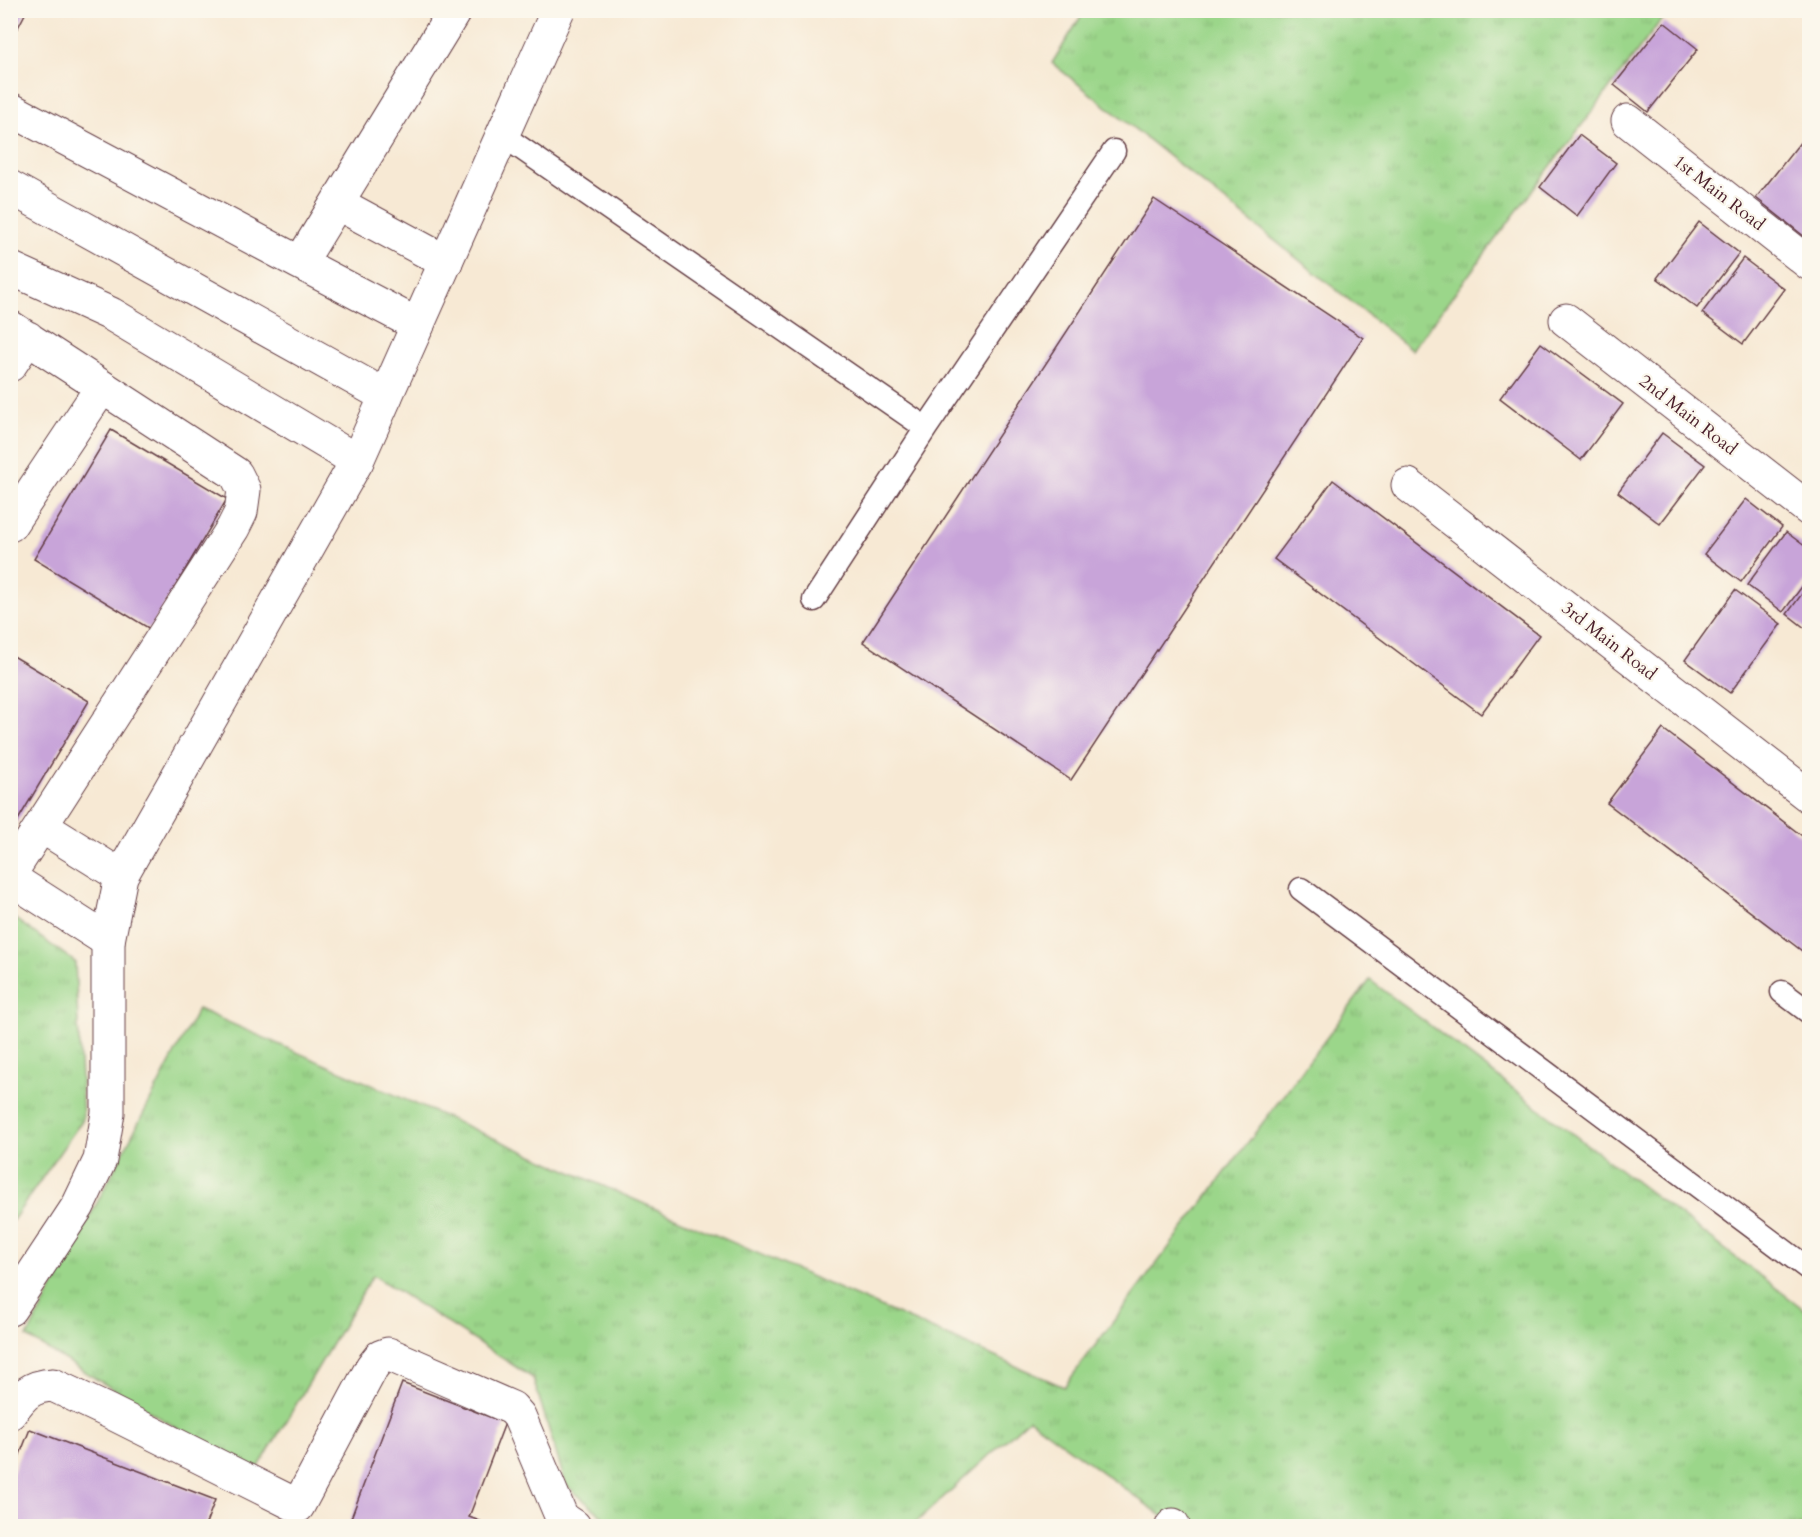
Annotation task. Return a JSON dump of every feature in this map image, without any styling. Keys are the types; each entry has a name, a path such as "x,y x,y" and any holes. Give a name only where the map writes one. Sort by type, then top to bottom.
{"street":[{"path":"300,263 455,10"},
{"path":"10,1309 78,1206 100,1160 108,1113 108,941 121,876 357,461 558,10"},
{"path":"10,109 418,325"},
{"name":"1st Main Road","path":"1628,121 1809,264"},
{"path":"10,187 386,396"},
{"path":"337,203 446,262"},
{"path":"10,268 111,314 357,461"},
{"name":"2nd Main Road","path":"1566,320 1804,495"},
{"path":"10,365 19,333 236,474 244,490 241,512 232,528 10,876 108,941"},
{"path":"10,525 102,387"},
{"name":"3rd Main Road","path":"1408,485 1809,797"},
{"path":"41,826 121,876"},
{"path":"14,1401 43,1386 53,1385 304,1516 372,1366 380,1357 388,1354 512,1408 519,1416 562,1518 574,1527"}],"lane":[{"path":"502,135 926,428"},
{"path":"814,600 926,428 1114,151"},
{"path":"1301,889 1809,1270"},
{"path":"1782,992 1809,1013"}],"green space":[{"path":"1085,10 1668,11 1412,350 1052,63"},
{"path":"11,916 75,962 83,1119 11,1223"},
{"path":"1370,980 1809,1313 1809,1526 1176,1526 1029,1419 912,1526 614,1526 566,1485 533,1378 373,1275 254,1475 27,1337 198,1009 1064,1387"}],"building":[{"path":"10,10 27,10 10,43"},
{"path":"1664,22 1698,49 1648,112 1614,85"},
{"path":"1810,130 1810,230 1805,237 1756,198"},
{"path":"1579,135 1616,163 1577,216 1540,187"},
{"path":"1154,199 1363,338 1071,780 863,642"},
{"path":"1699,222 1739,253 1697,308 1657,278"},
{"path":"1743,258 1784,289 1743,344 1702,313"},
{"path":"1541,343 1623,404 1581,460 1500,398"},
{"path":"111,430 227,499 150,629 34,559"},
{"path":"1662,433 1705,465 1660,524 1618,492"},
{"path":"1333,480 1539,635 1481,714 1274,559"},
{"path":"1746,499 1782,527 1741,582 1704,554"},
{"path":"1786,532 1810,550 1810,576 1783,612 1747,585"},
{"path":"1810,583 1810,632 1787,614"},
{"path":"1735,590 1781,624 1730,693 1685,660"},
{"path":"10,654 89,701 12,830 10,829"},
{"path":"1663,729 1810,842 1810,957 1607,803"},
{"path":"402,1383 505,1423 469,1517 493,1526 348,1526"},
{"path":"30,1429 215,1500 205,1526 10,1526 10,1480"}]}
